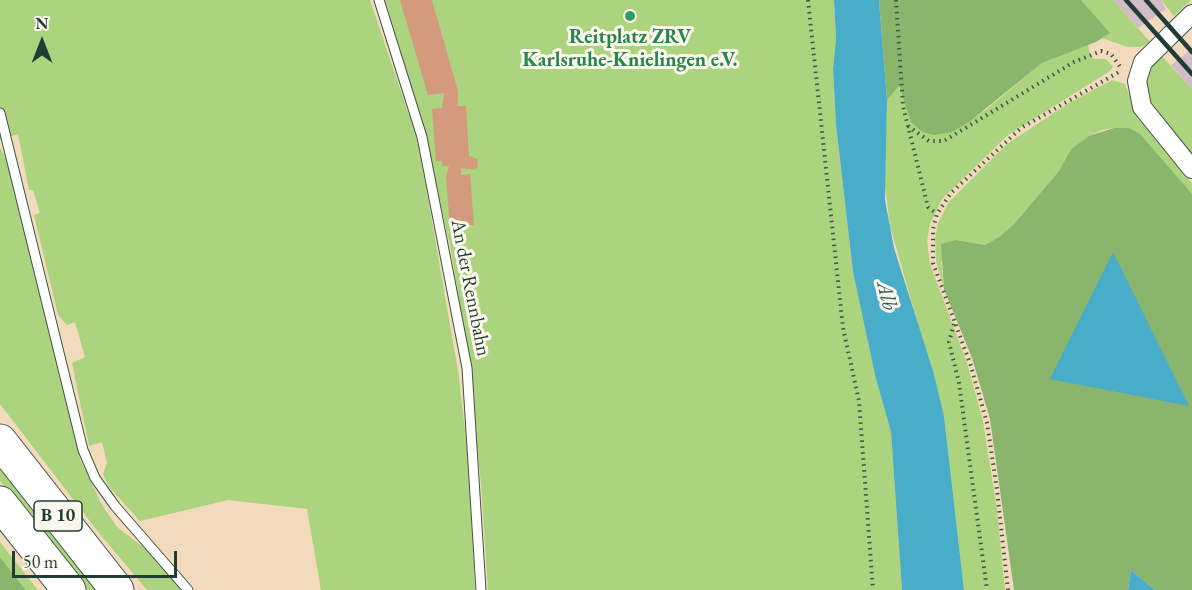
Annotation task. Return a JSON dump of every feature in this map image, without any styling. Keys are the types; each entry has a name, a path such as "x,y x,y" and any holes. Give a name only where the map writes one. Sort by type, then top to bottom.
{"highway":[{"name":"B 10","path":"0,441 117,590"},
{"name":"B 10","path":"0,503 69,590"}],"street":[{"path":"1192,14 1143,62 1137,81 1137,91 1142,107 1192,169"}],"lane":[{"name":"An der Rennbahn","path":"379,0 423,137 466,368 481,590"},
{"path":"0,113 83,450 95,478 115,506 188,590"}],"path":[{"path":"808,0 843,328 859,401 873,590"},
{"path":"896,0 903,106 928,207 937,214"},
{"path":"908,126 929,141 945,141 1074,62 1101,51 1111,54 1124,70 1107,77 1021,128 951,193 937,214 933,229 933,263 971,366 987,423 998,490 1008,590"},
{"path":"955,323 949,342 959,383 987,590"}],"shaded area":[{"path":"1113,0 1161,0 1166,9 1138,28"},
{"path":"1192,49 1192,89 1171,65"}],"green space":[{"path":"0,0 370,0 416,136 426,187 458,371 469,463 475,590 321,590 307,509 228,500 140,521 109,487 103,474 107,463 102,442 89,446 72,363 85,357 75,322 67,325 58,315 34,215 40,213 33,190 29,190 18,134 0,140"},
{"path":"385,0 834,0 836,39 833,69 836,125 853,272 875,375 891,432 902,590 488,590 481,484 466,342 451,251 427,142"},
{"path":"879,0 1081,0 1110,33 1096,42 1042,63 969,122 952,132 934,135 923,132 911,122 899,86 887,100"},
{"path":"1081,0 1113,0 1150,42 1141,47 1127,47 1102,38 1109,33"},
{"path":"1161,0 1191,0 1174,16"},
{"path":"1088,44 1090,56 1094,59 1106,59 1113,67 1110,71 1008,135 942,199 930,224 927,241 930,264 967,363 983,421 997,510 1005,590 964,590 944,416 890,226 885,186 887,100 898,86 912,122 952,132 987,109 1042,63"},
{"path":"1160,54 1192,89 1192,156 1150,106 1144,81 1147,71"},
{"path":"1112,80 1125,84 1136,113 1192,183 1192,194 1114,128 1102,130 1071,149 1059,171 1014,224 999,237 985,245 956,240 941,262 944,289 936,261 935,238 938,223 949,202 1007,144 1069,103"},
{"path":"1114,128 1129,128 1140,134 1192,194 1192,590 1155,590 1131,570 1128,590 1014,590 990,419 972,358 944,289 941,244 956,240 985,245 999,237 1014,224 1059,171 1071,149 1089,136"},
{"path":"0,148 6,158 18,198 80,459 102,505 117,527 147,550 182,590 147,590 99,533 0,404"},
{"path":"0,468 98,590 87,590 0,481"},
{"path":"0,542 38,590 26,590 21,584 0,557"},
{"path":"0,557 21,584 26,590 0,590"}],"water":[{"name":"Alb","path":"834,0 879,0 887,100 885,200 894,248 933,371 944,416 964,590 902,590 891,432 875,375 853,272 836,125 833,69 836,39"},
{"path":"1113,252 1189,406 1050,379"},
{"path":"1131,570 1155,590 1128,590"}],"building":[{"path":"400,0 432,0 458,91 458,106 466,106 469,156 477,159 478,167 474,170 461,168 461,175 470,174 474,225 450,226 446,176 449,166 442,166 442,161 436,161 432,109 442,108 444,93 428,95"}],"railway":[{"path":"1126,0 1192,74"},
{"path":"1146,0 1192,52"}],"place":[{"name":"Reitplatz ZRV Karlsruhe-Knielingen e.V.","path":"630,16"}]}
